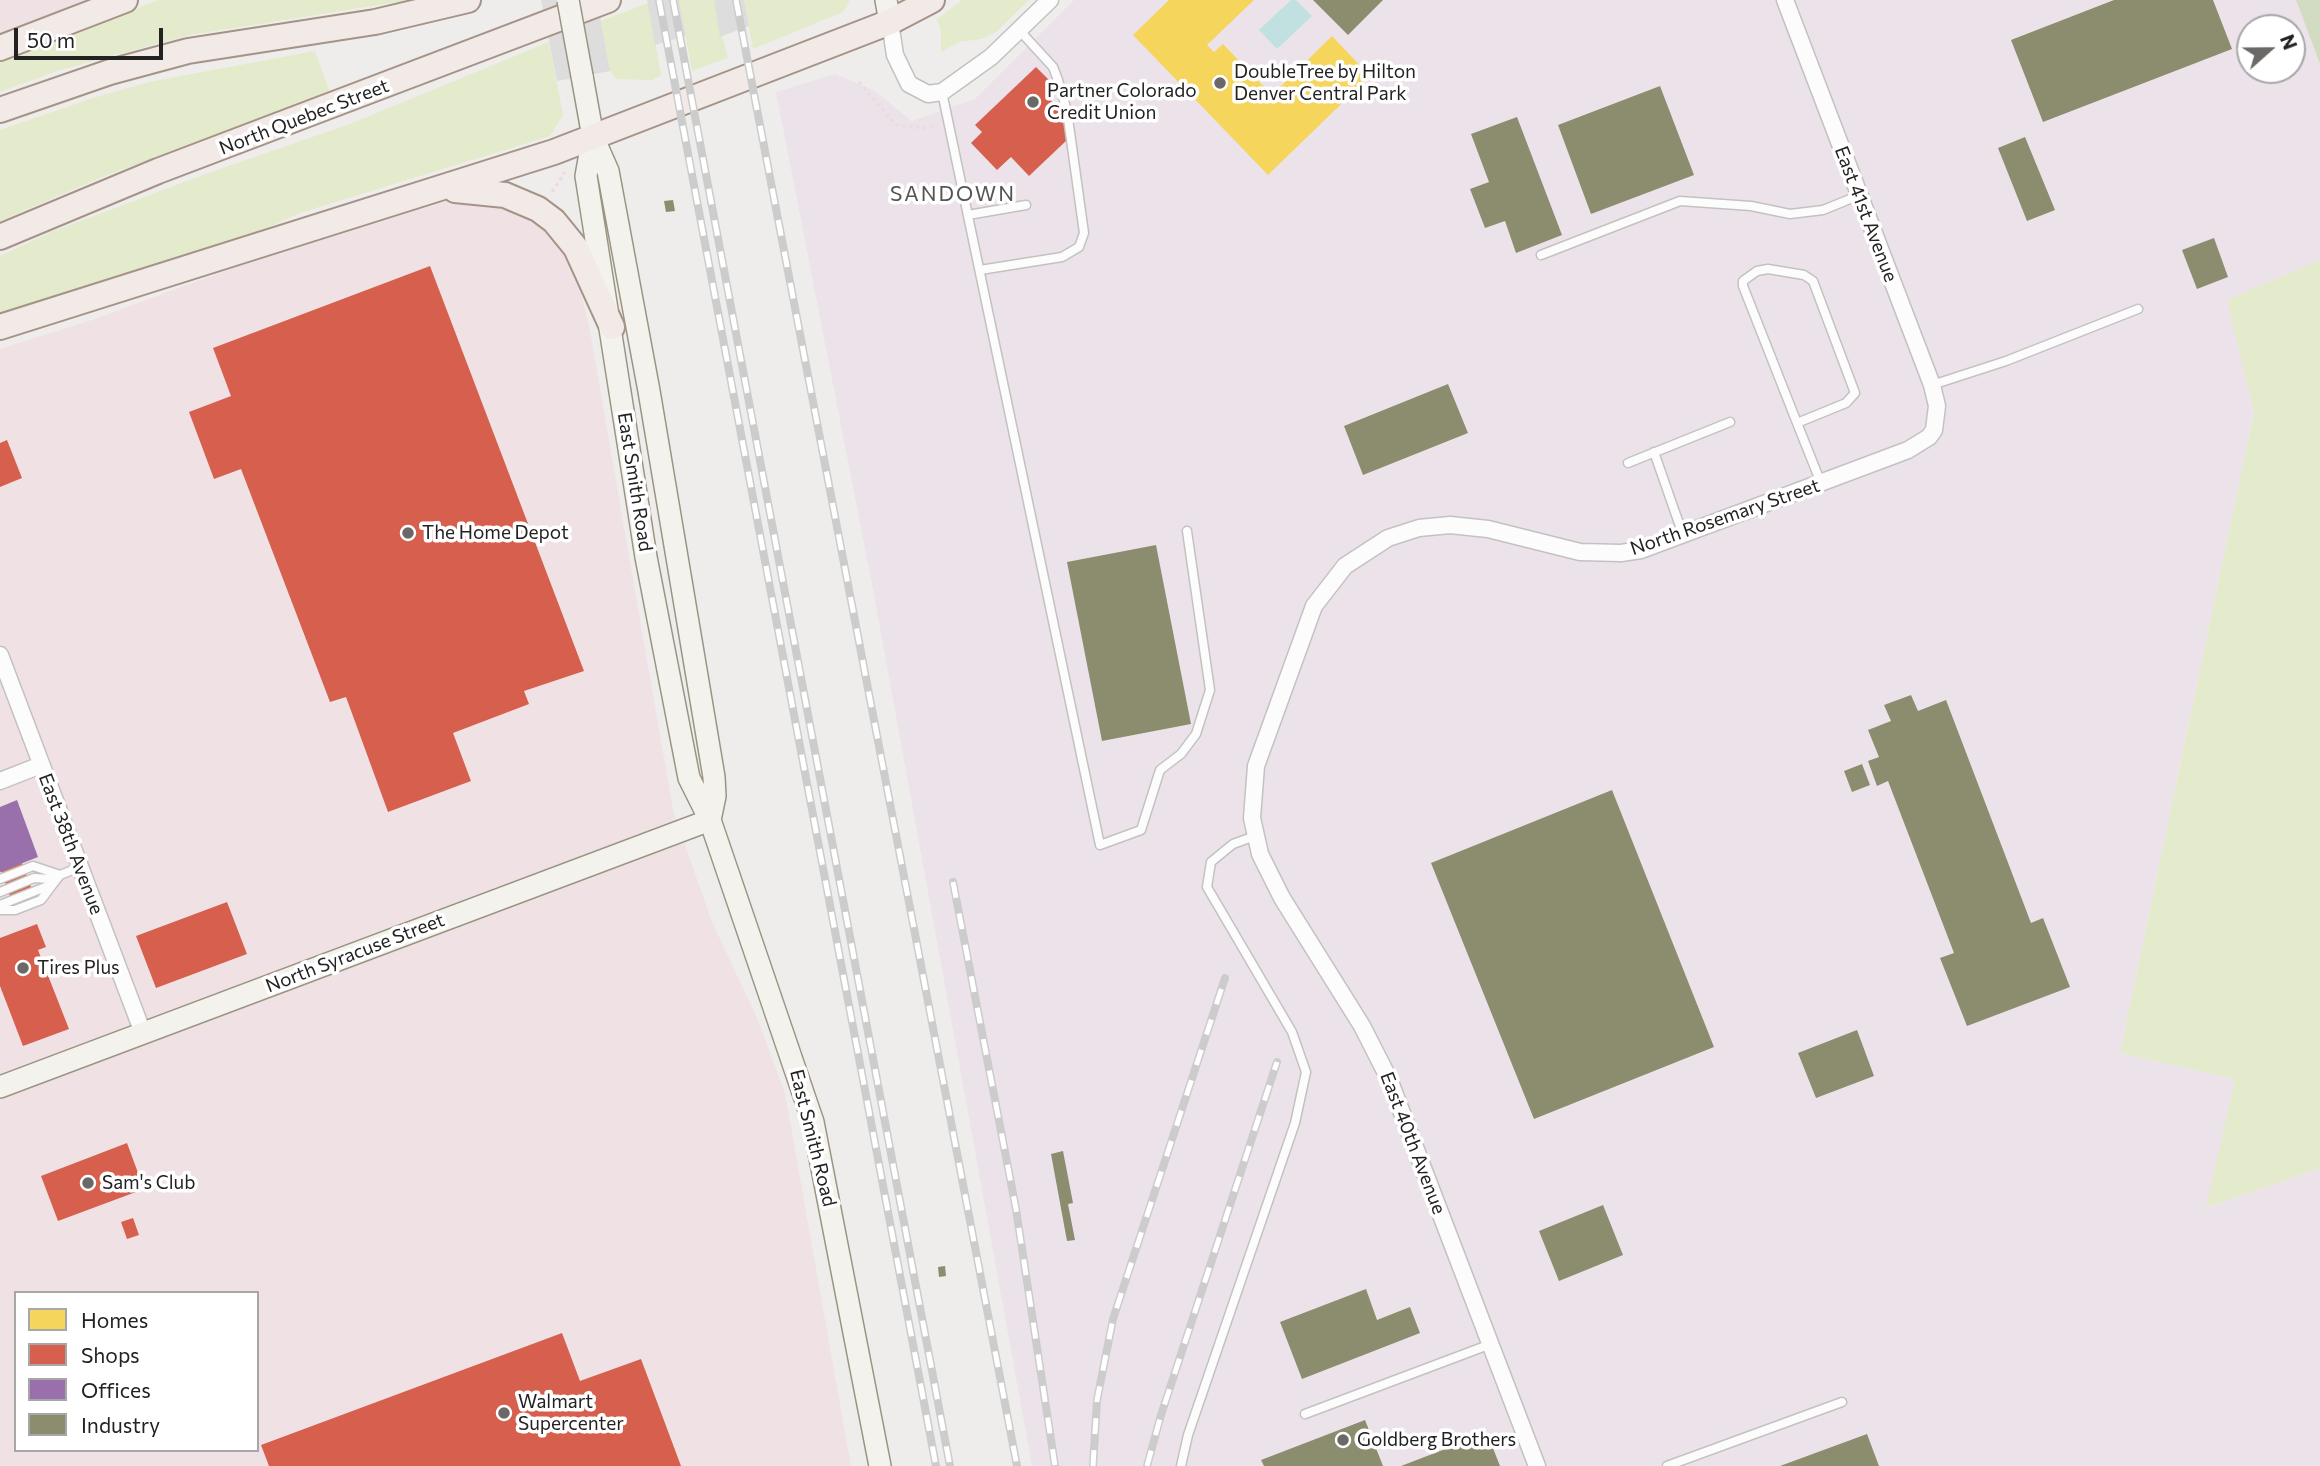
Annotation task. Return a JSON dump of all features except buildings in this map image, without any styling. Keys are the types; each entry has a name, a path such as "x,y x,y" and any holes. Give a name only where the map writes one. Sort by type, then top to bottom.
{"main road":[{"path":"0,48 125,0"},
{"path":"0,110 110,72 188,51 375,22 468,0"},
{"name":"North Quebec Street","path":"0,237 120,186 608,0"},
{"path":"0,327 433,191 593,137 888,11 932,0"},
{"path":"433,191 471,190 505,195 538,209 554,221 576,248 611,327"}],"street":[{"name":"East Smith Road","path":"568,0 593,137 608,172 649,391 714,777 715,796 710,820"},
{"path":"888,11 895,55 909,84 928,94 942,92 971,72 1020,31 1049,0"},
{"name":"East 41st Avenue","path":"1785,0 1932,385 1937,405 1934,430"},
{"name":"East Smith Road","path":"593,137 586,176 664,657 688,778 710,820 801,1080 819,1145 880,1466"},
{"name":"North Rosemary Street","path":"1255,836 1252,796 1256,766 1305,625 1324,590 1358,555 1404,532 1434,526 1489,529 1560,549 1601,554 1641,550 1917,446 1934,430"},
{"name":"East 38th Avenue","path":"0,654 143,1033"},
{"path":"0,781 41,765"},
{"name":"North Syracuse Street","path":"0,1087 710,820"},
{"name":"East 40th Avenue","path":"1255,836 1260,854 1282,898 1376,1052 1537,1466"}],"lane":[{"path":"980,270 1062,257 1079,247 1084,233 1067,111 1058,79 1053,68 1020,31"},
{"path":"942,92 1100,845 1141,830 1160,770 1181,754 1196,734 1210,690 1187,531"},
{"path":"1541,255 1680,201 1751,205 1790,214 1823,210 1860,195"},
{"path":"968,215 1026,205"},
{"path":"1797,422 1846,403 1855,393 1813,281 1804,275 1768,269 1757,271 1743,281 1743,286 1821,483"},
{"path":"1932,385 2006,362 2138,309"},
{"path":"1628,463 1730,422"},
{"path":"1654,452 1683,536"},
{"path":"1181,1466 1188,1434 1295,1123 1306,1072 1292,1031 1207,887 1211,862 1233,844 1255,836"},
{"path":"0,879 33,866 60,875"},
{"path":"0,892 34,878 60,875 80,867"},
{"path":"0,908 53,884 60,875"},
{"path":"1305,1414 1491,1344"},
{"path":"1667,1466 1842,1402"}],"path":[{"path":"859,82 896,125 925,128 949,122"},
{"path":"549,197 568,167"}],"shaded area":[{"path":"0,0 86,0 0,34"},
{"path":"1074,0 2296,0 2301,14 2236,14 2236,84 2306,84 2306,27 2320,64 2320,260 2228,300 2254,412 2120,1053 2235,1079 2207,1208 2320,1168 2320,1466 1032,1466 874,595 776,92 835,74 875,91 912,121 975,99"},
{"path":"468,198 488,198 547,222 575,269 589,325 673,810 712,922 758,1020 785,1093 851,1466 0,1466 0,349 92,320 227,270 447,201"}],"green space":[{"path":"158,0 411,0 189,35 57,71 0,92 0,62"},
{"path":"679,0 714,0 728,58 692,71"},
{"path":"744,0 850,0 843,12 753,49"},
{"path":"962,0 1029,0 996,32 982,39 959,42 941,52 941,31 937,19"},
{"path":"2296,0 2320,0 2320,64 2306,27 2306,14 2301,14"},
{"path":"648,3 661,75 653,80 616,79 610,71 601,21"},
{"path":"549,42 563,115 550,136 300,213 215,252 0,318 0,256 49,233 200,176 350,124"},
{"path":"315,51 330,92 102,177 0,221 0,130 149,82"},
{"path":"2320,260 2320,1168 2206,1208 2235,1079 2120,1053 2254,412 2227,300"}],"water":[{"path":"1291,0 1296,0 1312,16 1277,49 1259,30"}],"pier":[{"path":"541,0 597,0 610,71 557,81"},
{"path":"647,0 679,0 686,36 655,45"},
{"path":"714,0 744,0 749,26 720,37"}],"railway":[{"path":"659,0 936,1466"},
{"path":"673,0 950,1466"},
{"path":"736,0 1017,1466"},
{"path":"953,882 1016,1209 1055,1466"},
{"path":"1093,1466 1097,1400 1113,1319 1225,978"},
{"path":"1147,1466 1161,1415 1277,1062"}],"place":[{"name":"DoubleTree by Hilton Denver Central Park","path":"1220,83"},
{"name":"Partner Colorado Credit Union","path":"1033,102"},
{"name":"The Home Depot","path":"408,533"},
{"name":"Tires Plus","path":"23,968"},
{"name":"Sam's Club","path":"88,1183"},
{"name":"Walmart Supercenter","path":"504,1413"},
{"name":"Goldberg Brothers","path":"1343,1440"}],"district":[{"name":"SANDOWN","path":"953,194"}]}
